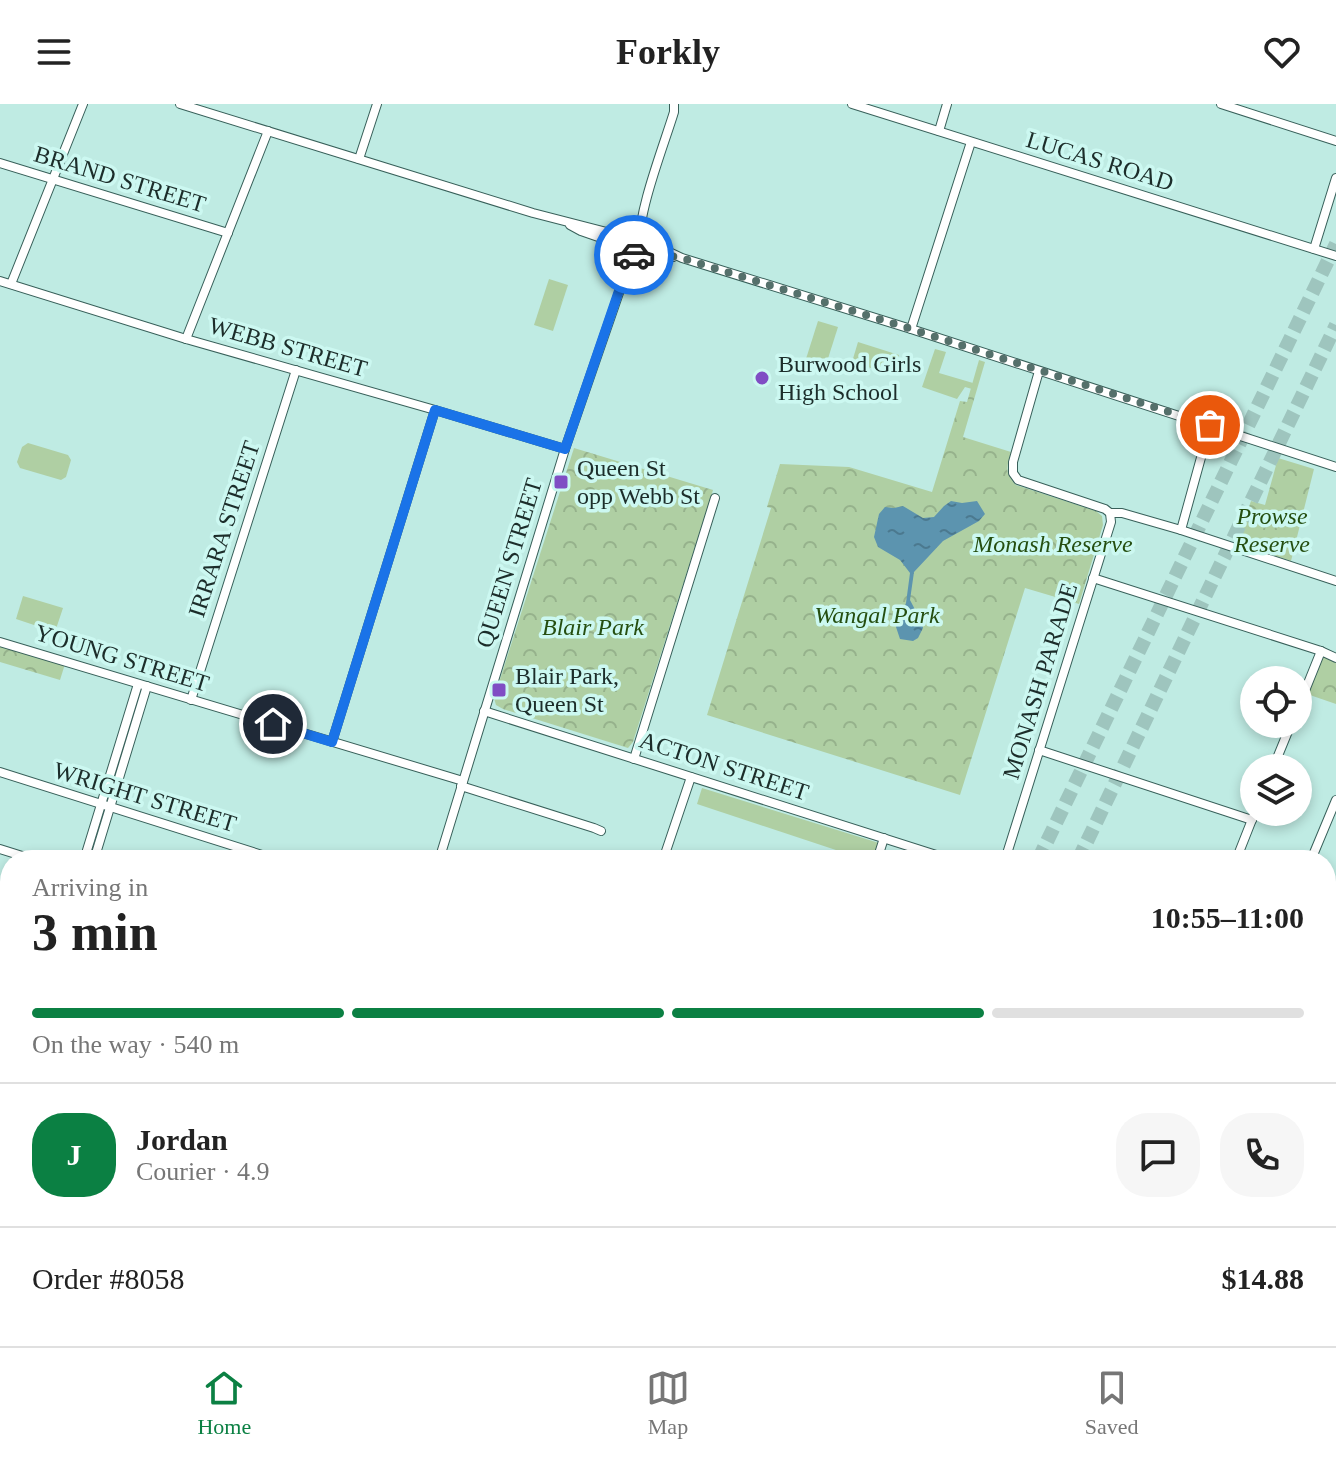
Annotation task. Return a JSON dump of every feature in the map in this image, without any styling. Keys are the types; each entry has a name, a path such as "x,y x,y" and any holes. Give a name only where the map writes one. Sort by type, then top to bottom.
{"street":[{"path":"11,284 83,104"},
{"path":"180,104 911,329 1336,467"},
{"path":"359,159 377,104"},
{"name":"QUEEN STREET","path":"442,850 565,449 623,279 674,108 680,104"},
{"name":"LUCAS ROAD","path":"852,104 1336,256"},
{"path":"939,131 947,104"},
{"path":"1221,104 1336,141"},
{"path":"186,339 268,131"},
{"path":"911,329 971,142"},
{"name":"BRAND STREET","path":"0,163 228,233"},
{"path":"1314,249 1336,178"},
{"name":"WEBB STREET","path":"0,281 186,339 565,449"},
{"name":"IRRARA STREET","path":"191,700 296,370"},
{"path":"1039,371 1013,462 1013,473 1018,480 1110,513 1122,513 1181,530 1336,581"},
{"path":"332,742 435,410"},
{"path":"1181,530 1210,425"},
{"path":"634,759 715,498"},
{"name":"MONASH PARADE","path":"1008,850 1111,522 1110,513"},
{"path":"1093,578 1336,658"},
{"name":"YOUNG STREET","path":"0,642 332,742 601,831"},
{"path":"1312,673 1321,651"},
{"path":"88,850 143,685"},
{"name":"ACTON STREET","path":"484,711 921,850"},
{"path":"1039,750 1240,812"},
{"name":"WRIGHT STREET","path":"0,772 247,850"},
{"path":"666,850 691,777"},
{"path":"1315,850 1336,800"},
{"path":"96,850 105,805"},
{"path":"1240,850 1250,826"},
{"path":"880,850 884,838"}],"green space":[{"path":"549,279 568,285 553,331 534,325"},
{"path":"818,321 838,327 825,368 805,362"},
{"path":"858,342 899,355 893,375 852,362"},
{"path":"935,349 946,352 939,373 973,383 972,389 965,387 957,399 922,387"},
{"name":"Wangal Park","path":"979,360 985,362 963,437 1011,452 1008,469 1016,485 1096,511 1102,516 1103,525 1079,604 1025,588 960,795 707,715 771,508 767,507 780,464 849,467 932,492 960,401 967,402"},
{"path":"28,443 68,455 71,460 66,477 61,480 20,468 17,462 22,447"},
{"name":"Blair Park","path":"574,448 713,490 633,742 628,748 503,709 496,705 494,698"},
{"name":"Prowse Reserve","path":"1278,458 1314,469 1291,561 1236,543 1251,501 1265,505"},
{"path":"23,596 63,608 55,632 16,619"},
{"path":"0,644 65,664 60,680 0,662"},
{"path":"1321,651 1336,658 1336,704 1312,696 1312,673"},
{"path":"702,788 879,843 877,850 836,850 697,804"}],"water":[{"path":"951,501 977,501 985,514 979,521 943,541 914,572 910,600 923,628 913,641 900,639 896,627 906,603 910,573 900,560 878,547 874,537 879,514 885,507 903,506 923,518 934,517"}],"tunnel":[{"path":"1043,850 1336,244"},
{"path":"1083,850 1336,325"}],"way so far":[{"path":"634,255 636,250 682,258 1210,425"}],"place":[{"name":"Burwood Girls High School","path":"762,378"},
{"name":"Queen St opp Webb St","path":"561,482"},
{"name":"Blair Park, Queen St","path":"499,690"}],"route":[{"path":"273,724 332,742 435,410 565,449 634,255"}],"park label":[{"name":"Monash Reserve","path":"1053,544"}]}
